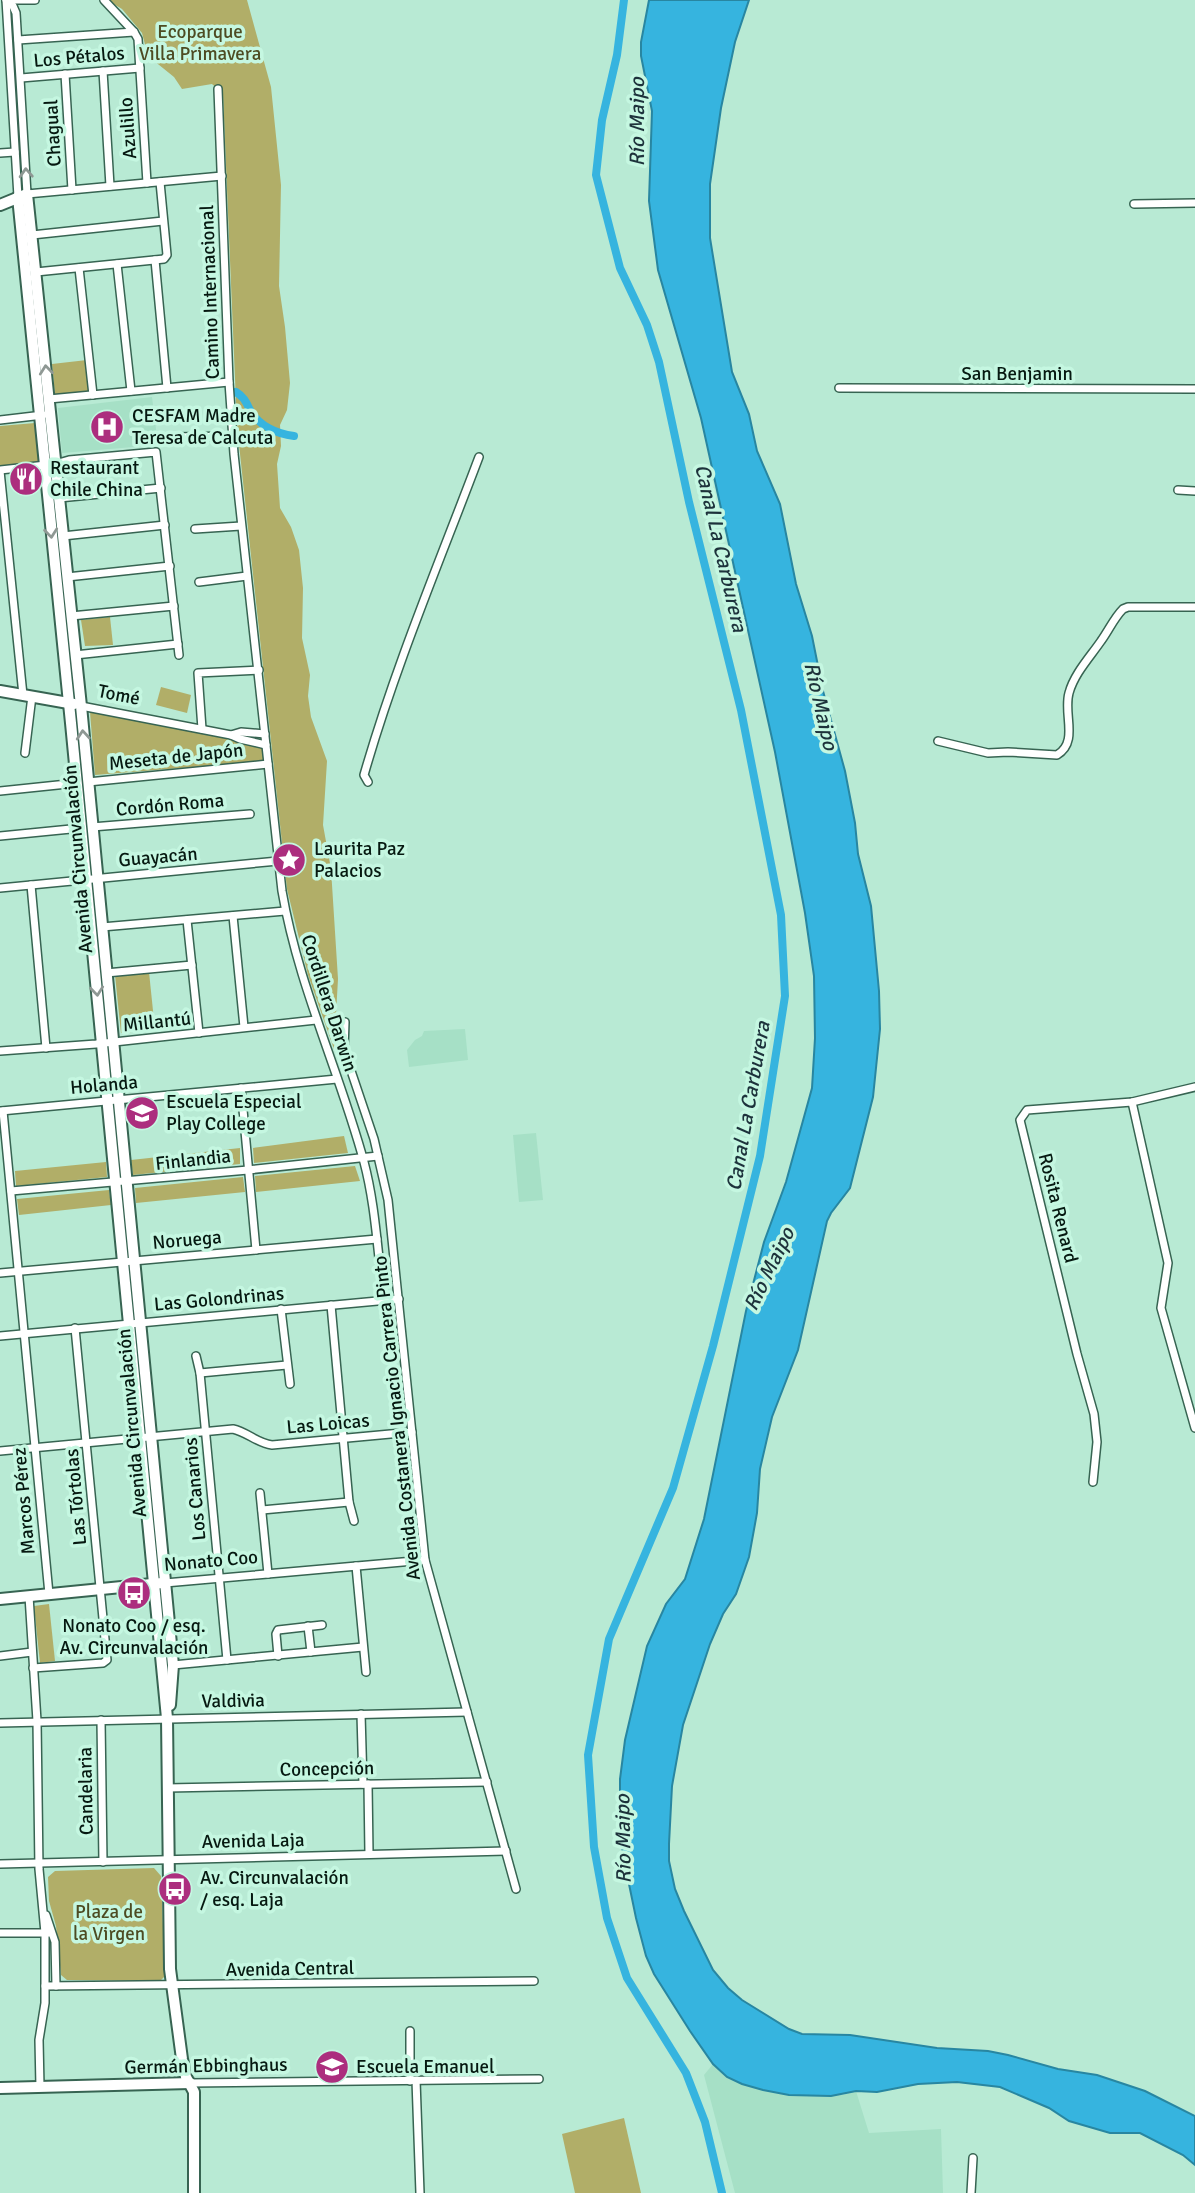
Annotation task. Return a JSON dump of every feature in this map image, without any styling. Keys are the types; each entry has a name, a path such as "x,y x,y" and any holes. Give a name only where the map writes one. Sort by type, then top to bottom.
{"street":[{"path":"6,0 35,0"},
{"name":"Avenida Circunvalación","path":"45,415 49,399 36,272 32,235 22,195 21,78 15,8 6,0 15,152 22,195 75,705 160,1583 167,1718 171,1986 181,2059 194,2095 194,2193"},
{"path":"104,0 134,32"},
{"path":"18,40 134,32"},
{"name":"Azulillo","path":"134,32 138,39 147,183"},
{"path":"0,60 9,59"},
{"name":"Los Pétalos","path":"21,78 140,68"},
{"path":"103,71 110,186"},
{"name":"Chagual","path":"65,74 72,190"},
{"name":"Camino Internacional","path":"218,89 229,382 241,526 266,744"},
{"path":"0,153 15,152"},
{"path":"0,205 22,195 222,176"},
{"path":"36,272 166,258 160,181"},
{"path":"1134,204 1195,203"},
{"path":"32,235 163,221"},
{"path":"155,260 167,388"},
{"path":"117,264 131,391"},
{"path":"79,268 93,395"},
{"path":"49,399 229,382"},
{"name":"San Benjamin","path":"838,388 1195,389"},
{"path":"0,420 45,415"},
{"path":"175,437 233,436"},
{"path":"25,753 27,696 0,470 156,452 179,655"},
{"path":"368,782 363,775 386,703 479,457"},
{"name":"Avenida Circunvalación","path":"50,465 59,498 63,536 75,655 75,705"},
{"path":"59,498 161,488"},
{"path":"1178,490 1195,491"},
{"path":"63,536 165,525"},
{"path":"195,529 241,526"},
{"path":"67,577 170,566"},
{"path":"199,582 247,576"},
{"path":"71,615 174,606"},
{"path":"938,741 988,753 1057,755 1066,748 1070,738 1067,707 1069,692 1123,608 1195,607"},
{"path":"75,655 178,644"},
{"path":"202,729 198,673 259,670"},
{"name":"Tomé","path":"0,691 202,729 266,744"},
{"name":"Tomé","path":"231,735 265,734"},
{"name":"Cordillera Darwin","path":"266,744 285,911 316,1020 363,1158 372,1199 380,1267"},
{"name":"Meseta de Japón","path":"0,790 268,764"},
{"name":"Cordón Roma","path":"0,836 250,814"},
{"name":"Guayacán","path":"0,888 278,862"},
{"name":"Avenida Circunvalación","path":"92,879 102,928 108,1043"},
{"path":"31,885 46,1048"},
{"path":"102,928 285,911"},
{"path":"233,916 244,1027"},
{"path":"187,920 199,1033"},
{"path":"106,973 192,965"},
{"name":"Millantú","path":"0,1049 108,1043 316,1020"},
{"name":"Avenida Costanera Ignacio Carrera Pinto","path":"345,1022 344,1050 378,1156 391,1221 425,1560 516,1889"},
{"name":"Holanda","path":"1,1111 337,1079"},
{"name":"Rosita Renard","path":"1093,1482 1097,1442 1094,1414 1020,1119 1027,1110 1132,1102 1195,1087"},
{"path":"241,1088 256,1250"},
{"path":"1132,1102 1168,1264 1161,1308 1195,1428"},
{"name":"Marcos Pérez","path":"1,1111 49,1594"},
{"name":"Finlandia","path":"11,1191 378,1156"},
{"name":"Noruega","path":"0,1273 377,1239"},
{"name":"Las Golondrinas","path":"0,1336 399,1299"},
{"path":"331,1305 349,1502 354,1521"},
{"path":"281,1309 290,1384"},
{"name":"Las Tórtolas","path":"33,1668 106,1662 75,1328"},
{"name":"Los Canarios","path":"196,1356 200,1373 227,1660"},
{"path":"200,1373 287,1365"},
{"name":"Las Loicas","path":"0,1451 235,1429 272,1446 412,1432"},
{"path":"260,1493 268,1574"},
{"path":"262,1510 349,1502"},
{"name":"Nonato Coo","path":"0,1599 425,1560"},
{"path":"356,1566 366,1672"},
{"name":"Avenida Circunvalación","path":"160,1583 173,1665 172,1693 167,1718"},
{"path":"29,1596 37,1721 39,1864 43,1908 57,1986"},
{"path":"278,1656 277,1631 323,1625"},
{"path":"308,1626 311,1652"},
{"path":"173,1665 363,1647"},
{"path":"0,1656 32,1652"},
{"name":"Valdivia","path":"0,1723 467,1712"},
{"path":"361,1714 369,1854"},
{"name":"Candelaria","path":"101,1720 103,1862"},
{"name":"Concepción","path":"167,1788 487,1782"},
{"name":"Avenida Laja","path":"0,1864 506,1851"},
{"path":"0,1933 49,1933"},
{"path":"40,2087 38,2045 45,2010 49,1933"},
{"name":"Avenida Central","path":"45,1986 534,1981"},
{"path":"410,2031 420,2193"},
{"name":"Germán Ebbinghaus","path":"0,2088 539,2079"},
{"path":"971,2193 972,2158"}],"shaded area":[{"name":"CESFAM Madre Teresa de Calcuta","path":"152,397 158,445 62,453 58,408"},
{"path":"465,1029 468,1060 409,1067 407,1050 424,1031"},
{"path":"536,1133 543,1200 519,1202 513,1135"},
{"path":"713,2064 727,2077 763,2090 842,2095 856,2091 869,2133 941,2129 943,2193 735,2193 704,2075"}],"green space":[{"name":"Ecoparque Villa Primavera","path":"107,0 247,0 271,87 281,185 279,286 290,383 287,410 280,425 281,446 277,464 280,508 291,527 299,550 303,588 302,638 310,675 308,696 311,717 327,761 323,825 331,869 338,979 334,1049 308,975 287,889 237,426 223,94 212,84 182,89 174,77 148,56 142,33 122,9"},
{"path":"87,360 90,392 55,395 52,364"},
{"path":"35,423 40,462 0,466 0,426"},
{"path":"110,617 113,645 85,646 81,620"},
{"path":"161,687 191,695 187,713 156,705"},
{"path":"90,712 263,746 266,761 95,775"},
{"path":"149,972 155,1030 121,1033 115,975"},
{"path":"344,1136 348,1153 254,1163 253,1148"},
{"path":"240,1148 240,1164 133,1175 131,1160"},
{"path":"106,1162 107,1177 16,1186 15,1171"},
{"path":"355,1166 360,1181 256,1192 255,1176"},
{"path":"243,1177 245,1192 136,1203 135,1188"},
{"path":"109,1190 111,1205 19,1215 17,1199"},
{"path":"49,1604 55,1661 40,1663 34,1606"},
{"name":"Plaza de la Virgen","path":"154,1868 161,1876 165,1976 160,1981 67,1980 61,1975 56,1926 49,1901 48,1877 55,1871"},
{"path":"624,2118 641,2193 575,2193 562,2134"}],"water":[{"name":"Río Maipo","path":"649,0 749,0 735,42 721,108 710,184 710,238 732,372 749,414 757,451 780,504 796,584 812,636 823,691 845,771 858,854 871,906 880,1029 873,1097 850,1188 827,1221 798,1350 772,1417 760,1469 757,1513 749,1557 736,1594 723,1614 710,1644 683,1725 672,1786 669,1844 669,1861 675,1889 713,1970 742,2000 789,2029 802,2034 850,2035 937,2048 988,2051 1058,2069 1097,2075 1145,2091 1195,2116 1195,2165 1183,2155 1140,2133 1110,2133 1069,2121 1049,2108 1000,2087 957,2082 918,2084 877,2092 856,2091 831,2096 789,2095 742,2084 727,2077 713,2064 690,2031 654,1974 646,1956 636,1918 623,1855 620,1821 620,1779 625,1740 647,1646 666,1604 685,1579 704,1519 746,1311 764,1242 786,1182 812,1088 815,1038 814,976 775,752 701,418 658,270 649,201 652,111 641,56"}],"waterway":[{"name":"Canal La Carburera","path":"624,0 617,55 602,120 596,175 620,268 647,325 659,362 689,502 741,710 781,915 785,996 760,1156 713,1346 673,1488 609,1639 588,1755 594,1847 607,1918 627,1978 686,2073 705,2122 722,2193"},
{"path":"236,392 263,425 294,436"}],"place":[{"name":"CESFAM Madre Teresa de Calcuta","path":"107,427"},
{"name":"Restaurant Chile China","path":"26,479"},
{"name":"Laurita Paz Palacios","path":"289,860"},
{"name":"Escuela Especial Play College","path":"142,1113"},
{"name":"Nonato Coo / esq. Av. Circunvalación","path":"134,1593"},
{"name":"Av. Circunvalación / esq. Laja","path":"175,1889"},
{"name":"Escuela Emanuel","path":"332,2067"}]}
